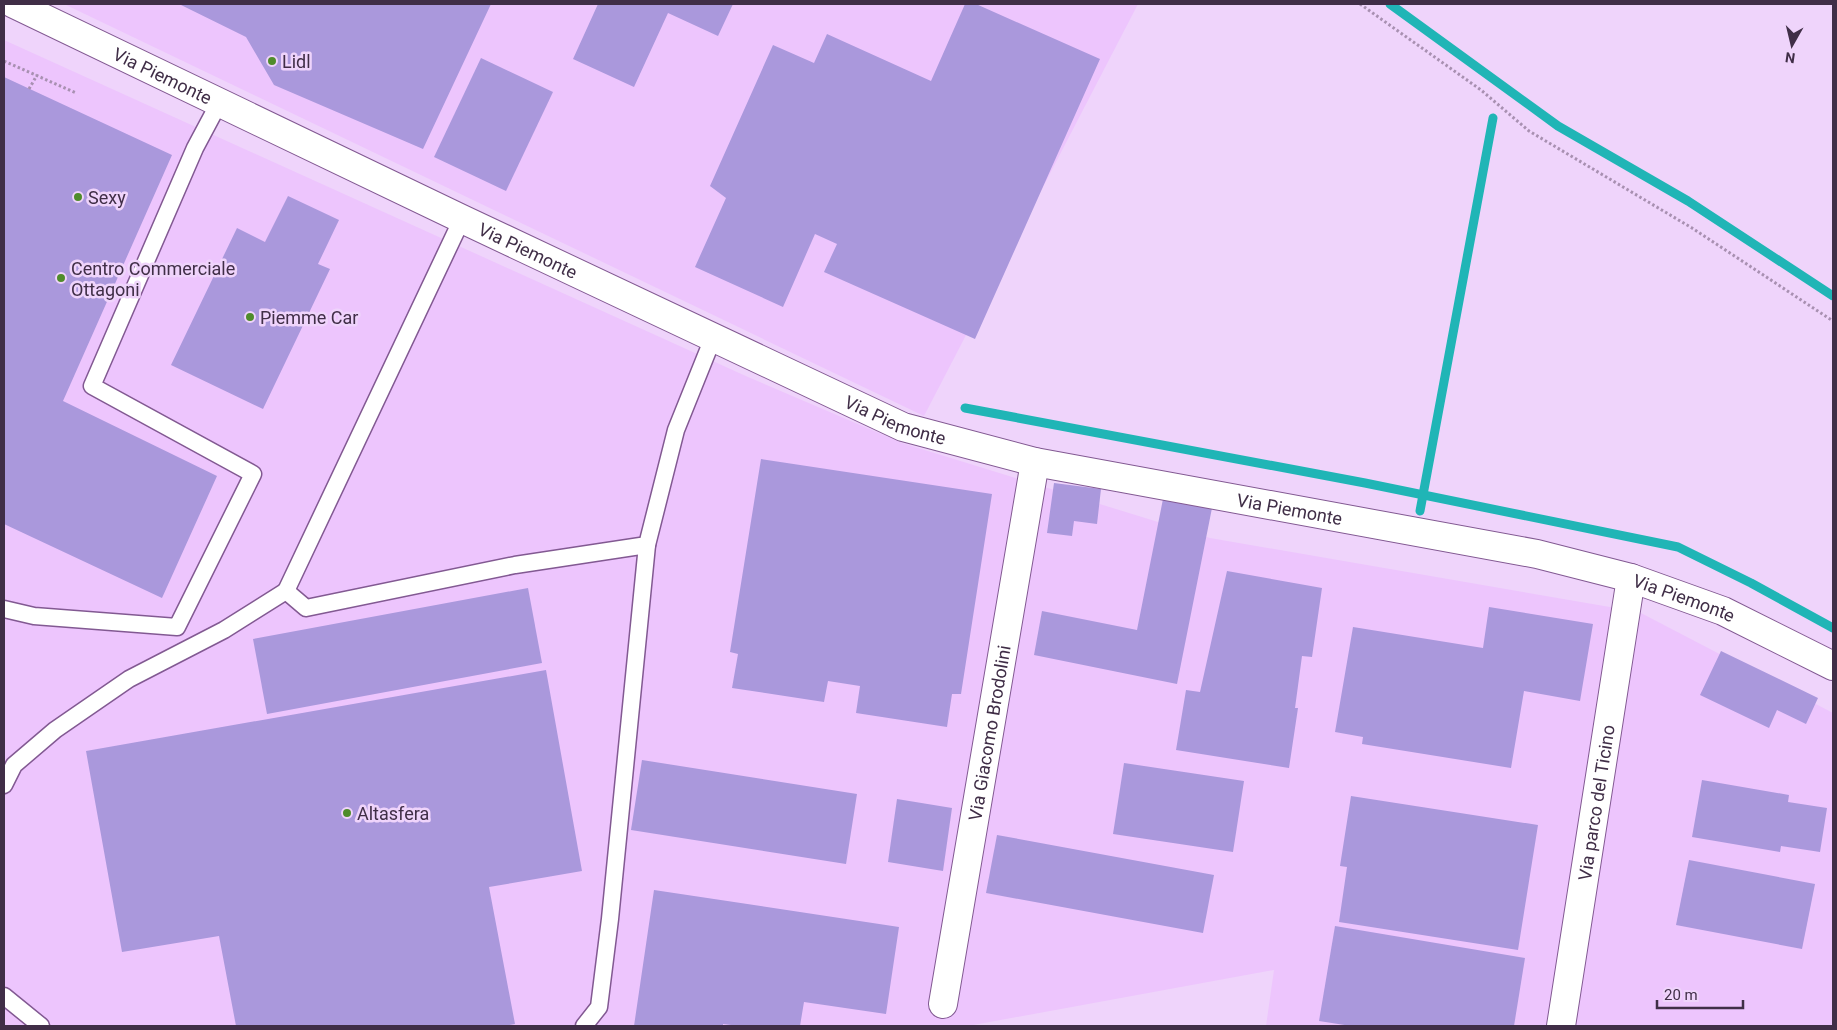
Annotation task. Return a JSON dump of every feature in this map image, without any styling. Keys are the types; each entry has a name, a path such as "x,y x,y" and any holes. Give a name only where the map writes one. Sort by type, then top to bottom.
{"street":[{"name":"Via Piemonte","path":"14,4 462,219 903,427 1036,462 1537,554 1631,578 1723,611 1833,666"},
{"name":"Via Giacomo Brodolini","path":"943,1004 1036,462"},
{"name":"Via parco del Ticino","path":"1561,1026 1631,578"}],"lane":[{"path":"4,12 8,4"},
{"path":"4,609 34,616 176,627 253,474 92,386 196,148 220,103"},
{"path":"4,785 14,765 55,730 129,679 224,630 286,590 462,219"},
{"path":"584,1026 598,1007 608,939 647,545 676,430 713,338"},
{"path":"286,590 306,608 515,565 647,545"},
{"path":"4,996 41,1026"}],"path":[{"path":"1360,4 1480,90 1529,131 1692,228 1833,321"},
{"path":"4,61 76,93"},
{"path":"29,89 36,75"}],"shaded area":[{"path":"64,4 1138,4 924,416"},
{"path":"4,40 748,377 902,443 1210,538 1639,612 1833,713 1833,1026 1266,1026 1274,970 968,1026 4,1026"}],"building":[{"path":"179,4 491,4 423,149 274,85 246,37"},
{"path":"598,4 733,4 718,36 668,13 634,87 573,59"},
{"path":"965,4 976,4 1100,59 975,339 824,272 837,244 815,234 783,307 695,267 726,198 710,186 773,45 814,63 827,34 931,81"},
{"path":"481,58 553,92 506,191 434,157"},
{"name":"Centro Commerciale Ottagoni","path":"4,77 172,155 63,401 217,476 162,598 4,524"},
{"name":"Piemme Car","path":"288,196 339,220 318,264 330,269 263,409 171,365 237,228 265,242"},
{"path":"761,459 992,494 961,694 952,694 947,727 856,713 860,686 828,681 824,702 732,688 738,654 730,652"},
{"path":"1054,483 1101,489 1097,524 1074,521 1072,536 1047,533"},
{"path":"1163,499 1212,508 1177,684 1034,655 1042,611 1137,630"},
{"path":"1227,571 1322,588 1312,657 1302,656 1295,708 1298,708 1289,768 1176,750 1186,690 1200,692"},
{"path":"528,588 542,663 267,714 253,639"},
{"path":"1489,607 1593,624 1580,701 1524,691 1511,768 1362,744 1363,737 1335,732 1353,627 1483,648"},
{"path":"1721,651 1818,698 1806,724 1777,710 1769,728 1700,695"},
{"path":"546,670 582,871 489,887 515,1024 503,1026 236,1026 219,936 122,952 86,751"},
{"path":"642,760 857,794 846,864 631,830"},
{"path":"1124,763 1244,781 1233,852 1113,834"},
{"path":"1702,780 1789,795 1788,802 1827,808 1820,852 1781,846 1780,852 1692,837"},
{"path":"1351,796 1538,825 1518,950 1339,922 1347,867 1340,866"},
{"path":"897,799 952,808 943,871 888,862"},
{"path":"997,835 1214,875 1203,933 986,893"},
{"path":"1689,860 1815,884 1802,949 1676,925"},
{"path":"654,890 899,927 886,1014 804,1002 800,1026 739,1026 723,1024 723,1026 634,1026"},
{"path":"1335,926 1525,958 1514,1026 1351,1026 1319,1021"}],"waterway":[{"path":"1390,4 1558,126 1688,201 1833,296"},
{"path":"1420,511 1493,118"},
{"path":"965,408 1365,483 1678,547 1751,583 1833,628"}],"place":[{"name":"Lidl","path":"272,61"},
{"name":"Sexy","path":"78,197"},
{"name":"Centro Commerciale Ottagoni","path":"61,278"},
{"name":"Piemme Car","path":"250,317"},
{"name":"Altasfera","path":"347,813"}]}
